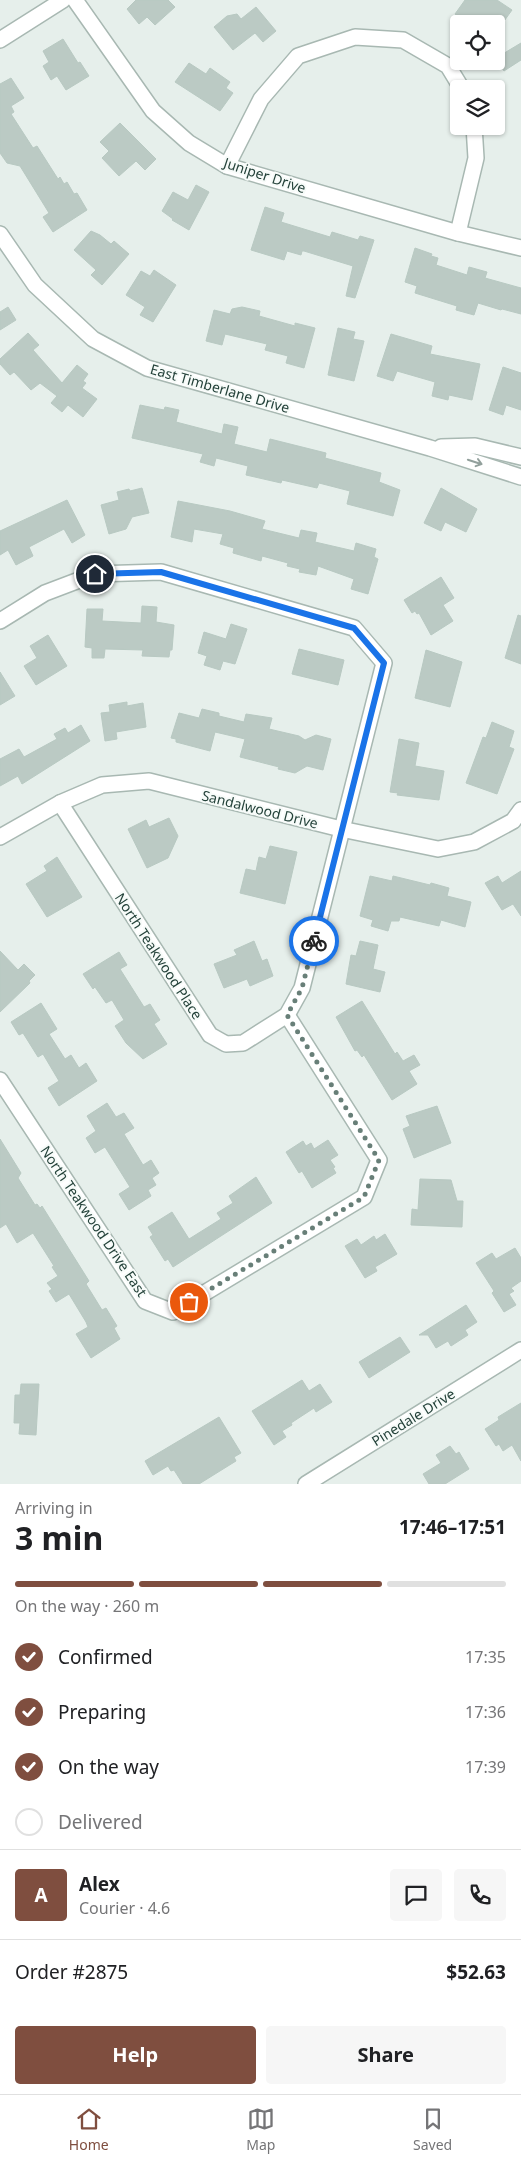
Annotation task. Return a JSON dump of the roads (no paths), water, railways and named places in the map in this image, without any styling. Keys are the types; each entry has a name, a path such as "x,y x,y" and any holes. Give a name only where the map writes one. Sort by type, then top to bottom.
{"street":[{"path":"0,40 62,0"},
{"name":"Juniper Drive","path":"75,0 153,111 189,143 227,166 458,233 521,248"},
{"path":"227,166 260,100 298,56 355,37 403,40 448,66 457,80"},
{"path":"458,233 476,158 475,135"},
{"name":"East Timberlane Drive","path":"0,234 35,285 93,339 146,368 430,448 521,477"},
{"name":"East Timberlane Drive","path":"430,448 475,446 521,457"},
{"path":"0,621 45,592 95,574 161,572 354,628 384,663 302,988 287,1015"},
{"name":"Sandalwood Drive","path":"0,837 60,804 102,785 149,781 341,829 438,849 474,842 513,821 521,810"},
{"name":"North Teakwood Place","path":"60,804 210,1035 226,1044 244,1043 287,1015"},
{"name":"North Teakwood Drive East","path":"0,1080 145,1300 173,1312 364,1197 370,1184 379,1160 287,1015"},
{"name":"Pinedale Drive","path":"306,1484 521,1350"}]}
